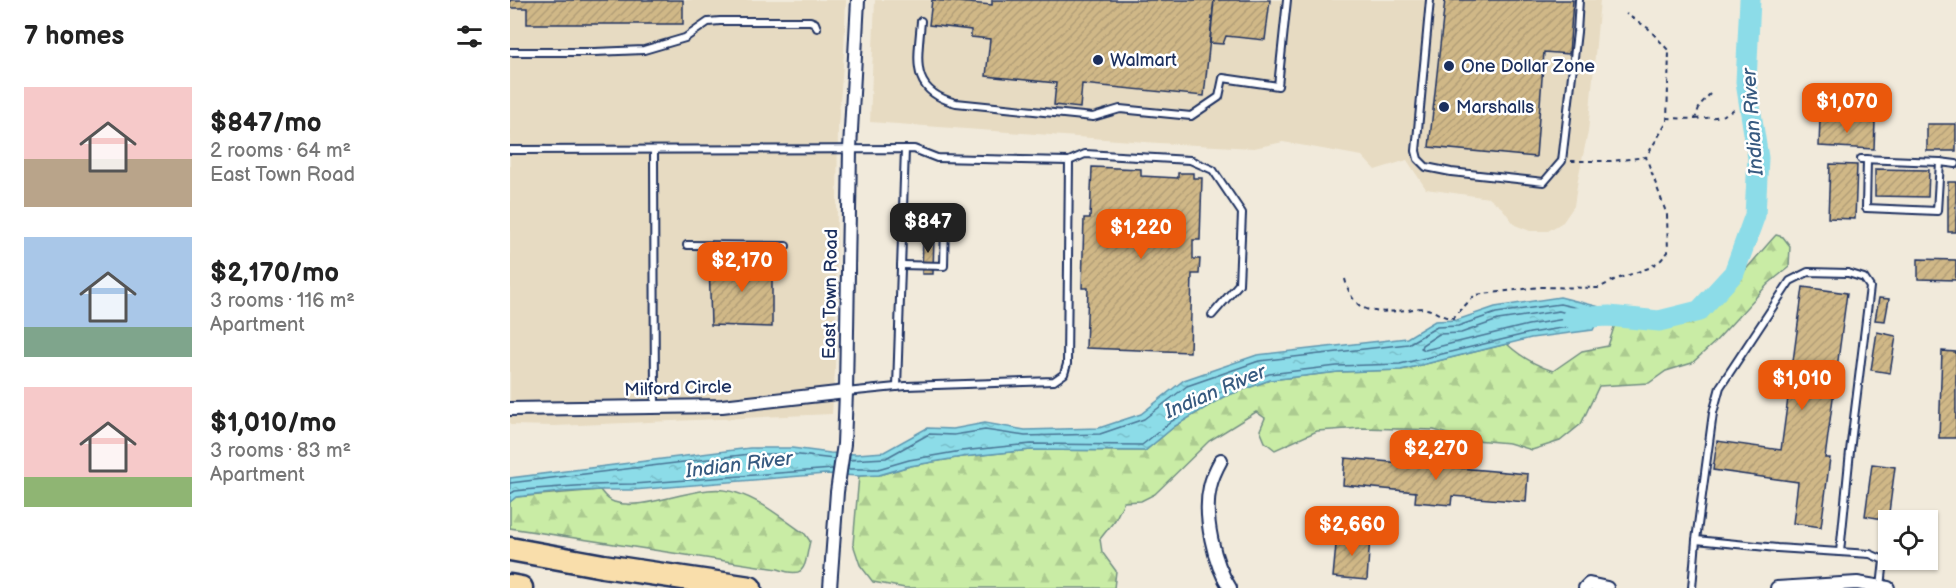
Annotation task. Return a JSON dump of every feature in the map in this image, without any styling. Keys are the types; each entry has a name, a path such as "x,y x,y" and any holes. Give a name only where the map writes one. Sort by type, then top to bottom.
{"highway":[{"path":"510,549 603,566 750,588"},
{"path":"510,586 521,588"}],"street":[{"name":"East Town Road","path":"830,588 837,492 844,444 850,149 858,0"},
{"name":"Milford Circle","path":"510,409 722,406 846,392"},
{"path":"1221,460 1209,488 1208,507 1215,554 1224,579 1230,588"},
{"path":"1777,588 1857,583 1885,587"},
{"path":"1585,588 1589,584 1607,588"}],"lane":[{"path":"921,21 918,63 920,78 926,87 944,100 1093,117 1120,109 1191,116 1219,97 1223,78 1278,86 1287,0"},
{"path":"1430,0 1416,151 1418,159 1426,167 1451,172 1544,182 1562,161 1579,0"},
{"path":"510,52 644,50 685,38 708,22 720,21 810,21 818,28"},
{"path":"897,387 905,149"},
{"path":"510,150 914,149 937,158 1069,161 1085,154 1190,160 1213,171 1242,213 1239,284 1212,315"},
{"path":"654,151 655,408"},
{"path":"1940,162 1937,211 1866,207 1864,159 1940,162 1956,164"},
{"path":"846,392 897,387 1054,381 1064,375 1067,364 1069,161"},
{"path":"901,265 944,266 945,222 902,221"},
{"path":"687,245 786,246"},
{"path":"1692,588 1713,413 1720,387 1790,281 1808,273 1848,273 1864,278 1870,287 1840,552"},
{"path":"1696,540 1870,554 1884,560 1885,587"}],"path":[{"path":"1626,14 1648,28 1669,51 1667,122 1646,157"},
{"path":"1695,119 1701,105 1710,94"},
{"path":"1667,118 1722,117 1730,114 1736,108"},
{"path":"1562,161 1611,161 1646,157"},
{"path":"1345,279 1348,291 1356,304 1376,312 1426,308 1445,318 1453,318 1475,295 1540,287 1599,288 1614,280 1649,268 1668,252 1668,238 1667,215 1646,157"}],"shaded area":[{"path":"510,0 846,0 838,127 835,371 832,414 555,426 510,425"},
{"path":"875,0 1600,0 1588,132 1574,206 1563,222 1548,231 1530,231 1515,225 1502,208 1489,198 1426,189 1407,160 1375,170 1362,156 1283,142 1254,148 870,122"}],"green space":[{"path":"1776,235 1783,237 1790,246 1789,267 1768,284 1714,343 1692,363 1666,371 1649,383 1599,386 1581,424 1560,441 1532,450 1509,443 1464,439 1434,430 1362,428 1317,431 1275,450 1265,442 1260,430 1265,418 1256,412 1209,441 1155,494 1141,501 1124,502 1115,520 1100,539 1102,552 1116,571 1114,588 905,588 873,582 860,565 853,544 859,476 879,475 910,466 962,457 1031,450 1145,451 1175,426 1223,397 1270,380 1338,372 1401,370 1507,344 1528,360 1553,371 1582,351 1608,346 1614,327 1624,313 1652,312 1683,318 1693,317 1702,312 1736,281"},
{"path":"600,490 609,500 626,504 653,502 711,490 735,492 766,507 805,534 810,541 805,563 800,571 795,573 510,528 510,502 516,497"}],"water":[{"path":"1560,297 1604,308 1593,330 1531,338 1401,370 1338,372 1270,380 1223,397 1175,426 1145,451 1031,450 962,457 910,466 879,475 825,474 633,490 561,492 516,497 510,502 510,478 750,448 792,448 857,454 884,452 927,428 953,429 985,423 1025,430 1099,428 1141,414 1184,380 1257,355 1407,338 1435,321 1457,320 1495,307"}],"building":[{"path":"510,0 683,0 683,24 527,24 527,8 510,8"},
{"name":"Walmart","path":"932,0 992,5 992,0 1214,0 1204,96 1082,84 1080,108 1054,105 1056,83 986,76 990,39 971,37 971,30 929,25"},
{"path":"1214,0 1270,0 1265,40 1226,36 1223,44 1210,43"},
{"path":"1445,0 1573,0 1569,54 1544,52 1536,157 1429,147"},
{"path":"1820,119 1875,122 1874,149 1819,146"},
{"path":"1927,124 1956,124 1956,151 1927,151"},
{"path":"1830,164 1857,165 1855,219 1828,218"},
{"path":"1092,167 1141,169 1141,176 1178,178 1178,173 1193,173 1193,178 1202,178 1200,240 1193,240 1193,259 1200,259 1199,274 1192,274 1190,352 1086,348 1088,288 1082,288 1084,218 1090,218"},
{"path":"1875,169 1929,170 1928,197 1875,196"},
{"path":"1948,182 1956,182 1956,232 1948,232"},
{"path":"923,234 934,234 933,274 922,274"},
{"path":"738,259 772,259 772,327 711,325 709,262 738,263"},
{"path":"1918,259 1956,260 1956,280 1918,279"},
{"path":"1803,287 1847,293 1825,458 1830,458 1821,527 1793,523 1798,482 1713,470 1717,441 1781,450"},
{"path":"1879,298 1889,299 1885,321 1875,320"},
{"path":"1877,332 1896,336 1890,373 1871,370"},
{"path":"1942,351 1956,352 1956,438 1939,438"},
{"path":"1345,458 1528,474 1526,502 1452,496 1451,505 1415,502 1416,492 1343,485"},
{"path":"1872,464 1895,467 1889,510 1878,510 1878,518 1865,516"},
{"path":"1337,534 1370,537 1367,580 1333,577"}],"waterway":[{"name":"Indian River","path":"1572,318 1609,316 1659,321 1699,311 1734,273 1755,215 1758,158 1746,82 1750,0"}],"place":[{"name":"Walmart","path":"1098,60"},
{"name":"One Dollar Zone","path":"1449,66"},
{"name":"Marshalls","path":"1444,107"}]}
